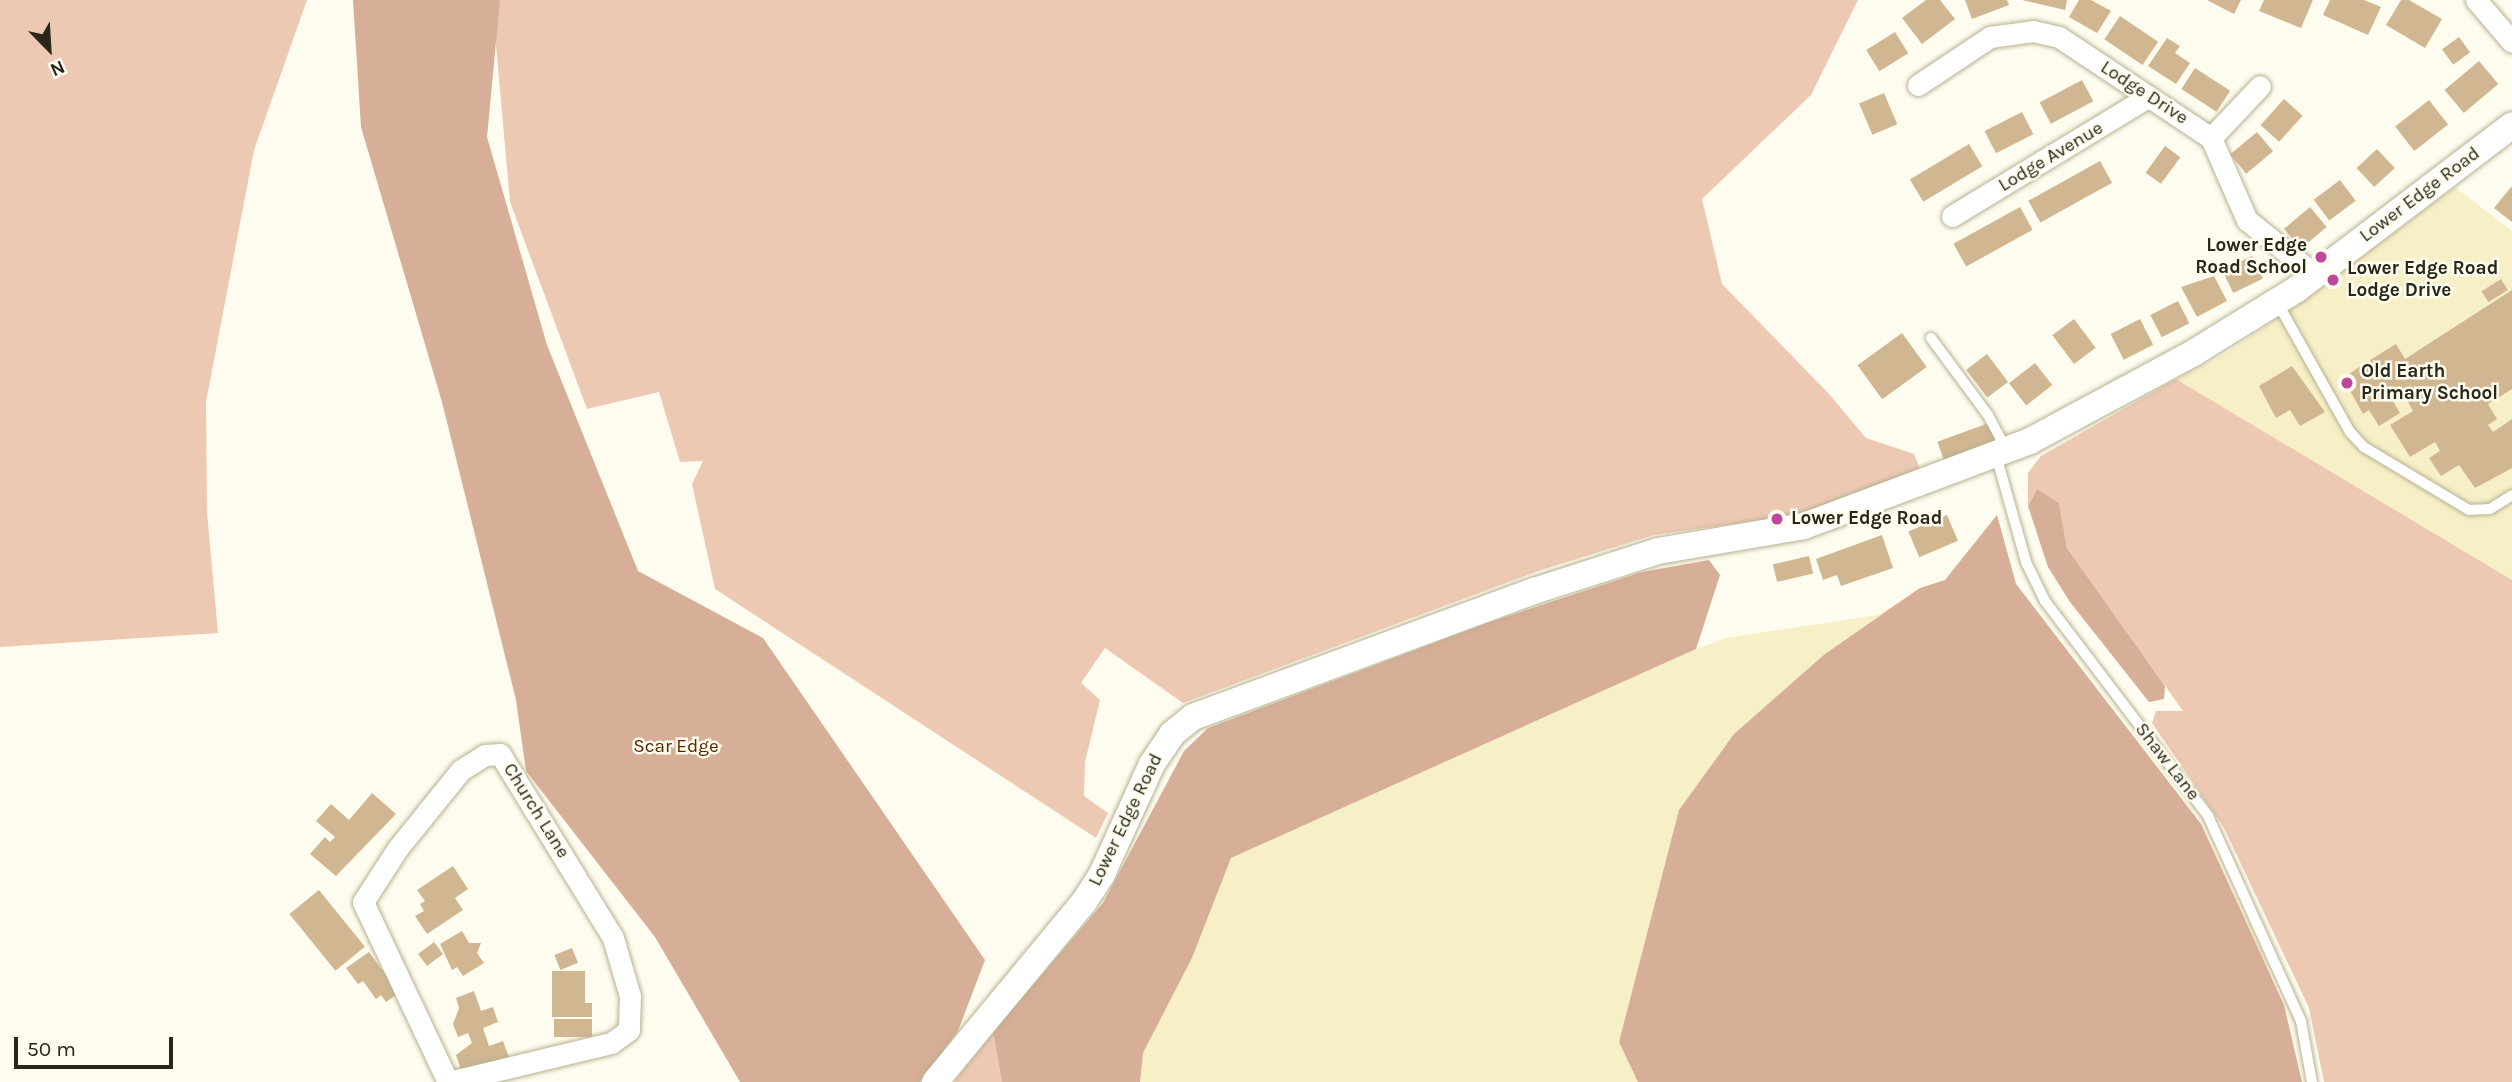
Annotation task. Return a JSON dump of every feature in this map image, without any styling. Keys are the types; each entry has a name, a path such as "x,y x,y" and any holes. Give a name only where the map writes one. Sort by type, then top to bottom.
{"street":[{"path":"2476,0 2512,42"},
{"name":"Lodge Drive","path":"1918,85 1984,39 2033,31 2059,37 2211,138"},
{"path":"2260,86 2211,138 2247,220 2315,275"},
{"name":"Lodge Avenue","path":"1952,216 2148,97"},
{"name":"Lower Edge Road","path":"935,1082 1084,902 1102,874 1152,764 1172,734 1193,717 1534,591 1658,551 1804,526 2002,453 2088,412 2277,302 2512,125"},
{"name":"Church Lane","path":"500,754 613,938 630,996 629,1030 611,1043 448,1082 363,902 398,848 461,770 485,755 500,754"}],"lane":[{"path":"2277,302 2350,432 2364,447 2469,510 2490,509 2512,495"},
{"name":"Shaw Lane","path":"1931,338 1988,415 2002,453 2026,562 2045,601 2208,816 2301,1021 2312,1082"}],"shaded area":[{"path":"0,0 307,0 254,150 206,402 207,512 218,633 0,647"},
{"path":"492,0 1858,0 1811,95 1702,199 1722,284 1830,395 1866,438 1914,454 1921,472 1795,515 1654,535 1538,571 1183,703 1105,648 1081,683 1100,700 1085,762 1084,796 1108,813 1096,838 715,589 692,484 703,461 680,462 659,392 587,409 510,202"},
{"name":"Old Earth Primary School","path":"2455,187 2512,231 2512,580 2176,379 2220,357 2302,302"},
{"path":"2176,379 2512,580 2512,1082 2324,1082 2309,1008 2224,828 2152,723 2156,711 2183,711 2067,548 2059,503 2037,489 2028,506 2028,473 2041,456"},
{"path":"1997,515 2016,584 2201,824 2266,961 2302,1082 1140,1082 1143,1053 1192,958 1231,858 1696,649 1726,638 1878,615 1920,588 1945,580"},
{"path":"993,1032 1002,1082 954,1082"}],"green space":[{"name":"Scar Edge","path":"353,0 500,0 487,137 547,345 638,571 763,638 985,960 958,1031 920,1082 740,1082 655,937 526,771 516,700 442,402 361,127"},
{"path":"2037,489 2059,503 2067,548 2165,686 2164,699 2149,702 2070,602 2048,567 2028,506"},
{"path":"1997,515 2016,584 2201,824 2284,1005 2302,1082 1638,1082 1619,1042 1679,810 1734,734 1825,654 1920,588 1945,580"},
{"path":"1709,560 1720,575 1696,649 1231,858 1192,958 1143,1053 1140,1082 1002,1082 993,1032 1103,903 1184,751 1208,728 1490,622 1642,572"}],"building":[{"path":"1926,0 1940,0 1955,19 1922,44 1902,18"},
{"path":"1965,0 2007,0 2009,5 1972,19"},
{"path":"2022,0 2067,0 2065,10"},
{"path":"2079,0 2091,0 2111,11 2097,33 2069,17"},
{"path":"2207,0 2241,0 2234,14"},
{"path":"2264,0 2313,0 2301,28 2259,11"},
{"path":"2330,0 2364,0 2381,7 2368,35 2323,15"},
{"path":"2401,0 2409,0 2442,19 2425,48 2386,25"},
{"path":"2120,16 2158,42 2142,65 2104,39"},
{"path":"1895,32 1908,53 1879,71 1866,50"},
{"path":"2459,37 2470,52 2453,65 2442,49"},
{"path":"2167,38 2180,46 2175,53 2190,63 2176,84 2148,66"},
{"path":"2479,61 2498,84 2464,113 2445,90"},
{"path":"2195,68 2230,91 2217,112 2181,89"},
{"path":"2082,80 2093,101 2051,124 2040,103"},
{"path":"1884,93 1897,124 1872,135 1859,104"},
{"path":"2284,99 2303,116 2279,142 2261,125"},
{"path":"2429,100 2448,124 2414,151 2395,126"},
{"path":"2022,112 2033,134 1996,153 1985,131"},
{"path":"2257,132 2273,151 2246,174 2230,154"},
{"path":"1969,144 1982,166 1923,202 1910,180"},
{"path":"2165,146 2180,157 2161,184 2146,173"},
{"path":"2377,149 2395,168 2374,187 2357,168"},
{"path":"2100,161 2112,183 2040,223 2028,201"},
{"path":"2340,180 2356,201 2329,221 2314,200"},
{"path":"2512,186 2512,222 2494,208"},
{"path":"2020,207 2033,230 1966,267 1954,244"},
{"path":"2310,207 2327,227 2301,249 2284,229"},
{"path":"2252,256 2263,278 2233,293 2222,270"},
{"path":"2214,276 2227,301 2197,317 2181,287"},
{"path":"2501,279 2508,290 2488,302 2481,291"},
{"name":"Old Earth Primary School","path":"2512,290 2512,389 2488,404 2497,419 2488,425 2493,432 2512,419 2512,468 2475,488 2459,465 2441,476 2429,458 2440,451 2435,442 2410,457 2390,425 2413,411 2404,395 2393,401 2400,413 2379,426 2369,410 2363,414 2343,378 2367,362 2376,377 2380,375 2370,360 2396,344 2405,359"},
{"path":"2178,301 2189,323 2162,337 2150,315"},
{"path":"2074,319 2096,348 2074,364 2052,335"},
{"path":"2140,319 2153,345 2124,360 2111,334"},
{"path":"1902,333 1927,367 1882,399 1858,365"},
{"path":"1987,354 2008,382 1987,398 1966,370"},
{"path":"2035,363 2052,385 2026,405 2009,383"},
{"name":"Old Earth Primary School","path":"2292,366 2325,412 2300,426 2290,410 2276,418 2259,386"},
{"path":"1989,423 1996,442 1944,461 1937,442"},
{"path":"1947,515 1958,541 1919,557 1908,531"},
{"path":"1882,535 1893,568 1841,586 1837,575 1823,580 1816,559"},
{"path":"1809,556 1813,574 1777,582 1773,564"},
{"path":"372,793 396,814 336,876 310,854 325,837 330,842 335,837 316,821 331,804 349,820"},
{"path":"453,866 468,889 455,898 463,910 427,934 415,916 424,911 420,904 425,901 417,890"},
{"path":"319,890 365,947 335,971 289,914"},
{"path":"462,931 469,943 481,943 477,953 484,963 463,976 457,967 452,970 440,944"},
{"path":"434,942 443,954 427,966 418,954"},
{"path":"572,948 578,963 560,970 554,955"},
{"path":"369,952 399,993 386,1002 381,995 376,999 363,981 358,984 346,968"},
{"path":"552,971 585,971 585,1003 592,1003 592,1017 552,1017"},
{"path":"474,991 481,1011 493,1007 498,1022 483,1028 489,1046 503,1041 510,1060 463,1076 456,1055 472,1043 468,1033 458,1037 453,1024 459,1008 456,998"},
{"path":"554,1019 592,1019 592,1037 554,1037"}],"place":[{"name":"Lower Edge Road School","path":"2321,257"},
{"name":"Lower Edge Road Lodge Drive","path":"2333,280"},
{"name":"Old Earth Primary School","path":"2347,383"},
{"name":"Lower Edge Road","path":"1777,519"}]}
